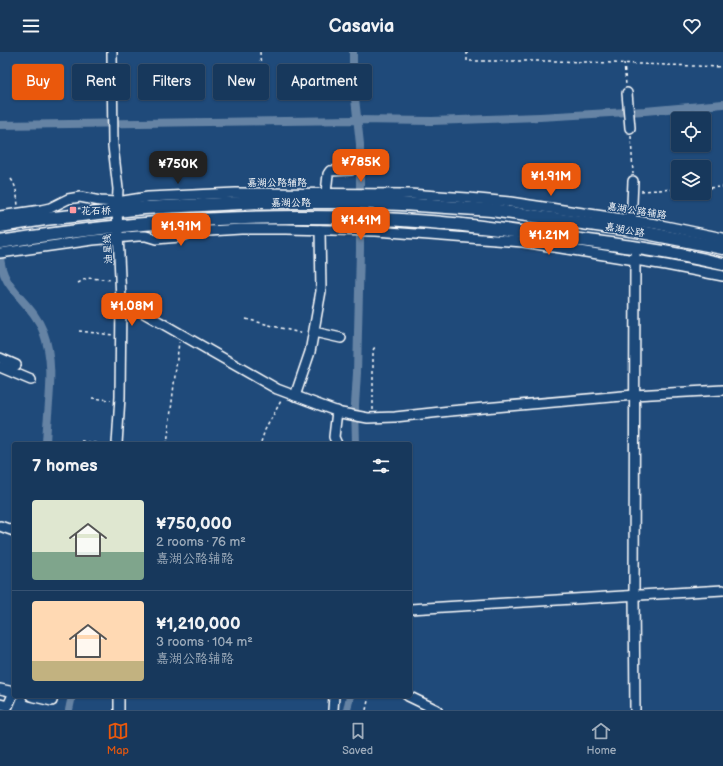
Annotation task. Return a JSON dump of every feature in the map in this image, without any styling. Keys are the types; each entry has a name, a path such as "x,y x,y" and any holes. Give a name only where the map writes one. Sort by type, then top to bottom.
{"main road":[{"name":"嘉湖公路","path":"0,226 15,217 117,206 260,202 346,197 491,210 631,225 723,248"},
{"name":"嘉湖公路","path":"0,242 13,245 227,219 375,225 476,226 635,247 723,264"}],"street":[{"name":"油星线","path":"112,52 113,140 118,189 117,233 121,300 117,442"},
{"path":"627,93 630,128"},
{"path":"326,193 328,174 330,172 350,170"},
{"path":"631,225 633,181"},
{"name":"嘉湖公路辅路","path":"0,216 15,217 50,208 68,199 80,198 100,201 117,206 148,198 206,194 326,193 346,197"},
{"path":"117,233 146,236 156,239 180,237 194,232 241,230 320,230 347,224"},
{"path":"375,225 515,242 635,260 723,276"},
{"name":"嘉湖公路辅路","path":"631,225 684,229 723,238"},
{"path":"290,394 310,352 314,334 321,291 320,230"},
{"path":"0,253 13,245"},
{"path":"635,247 635,710"},
{"path":"121,300 278,389 339,412 370,418 395,418 450,411 634,395 723,390"},
{"path":"314,334 341,338"},
{"path":"0,358 9,366 32,380"},
{"path":"336,442 334,437 339,412"},
{"path":"0,526 12,530"},
{"path":"412,609 723,590"},
{"path":"0,689 12,692"},
{"path":"0,704 8,706 12,697"},
{"path":"38,698 51,702"},
{"path":"119,698 119,710"},
{"path":"333,710 334,698"},
{"path":"412,698 437,710"}],"path":[{"path":"260,52 261,64"},
{"path":"467,52 467,61 556,61 723,67"},
{"path":"624,63 627,93"},
{"path":"630,128 633,181"},
{"path":"11,179 16,189 15,217"},
{"path":"711,188 723,187"},
{"path":"633,192 671,189"},
{"path":"78,283 87,278 120,280"},
{"path":"246,319 314,334"},
{"path":"79,331 121,336"},
{"path":"167,442 179,340 182,335"},
{"path":"370,418 374,347"},
{"path":"261,442 265,430 290,394"},
{"path":"92,398 119,401"},
{"path":"81,441 88,442"},
{"path":"366,710 368,698"}],"waterway":[{"path":"353,52 353,80 360,144 360,250 355,405 356,442"},
{"path":"0,125 356,120 432,121 645,111 723,104"},
{"path":"0,255 6,278 11,287 38,321 47,345 50,359 50,387 46,442"},
{"path":"69,710 72,698"},
{"path":"347,710 350,698"}],"place":[{"name":"花石桥","path":"73,210"}]}
